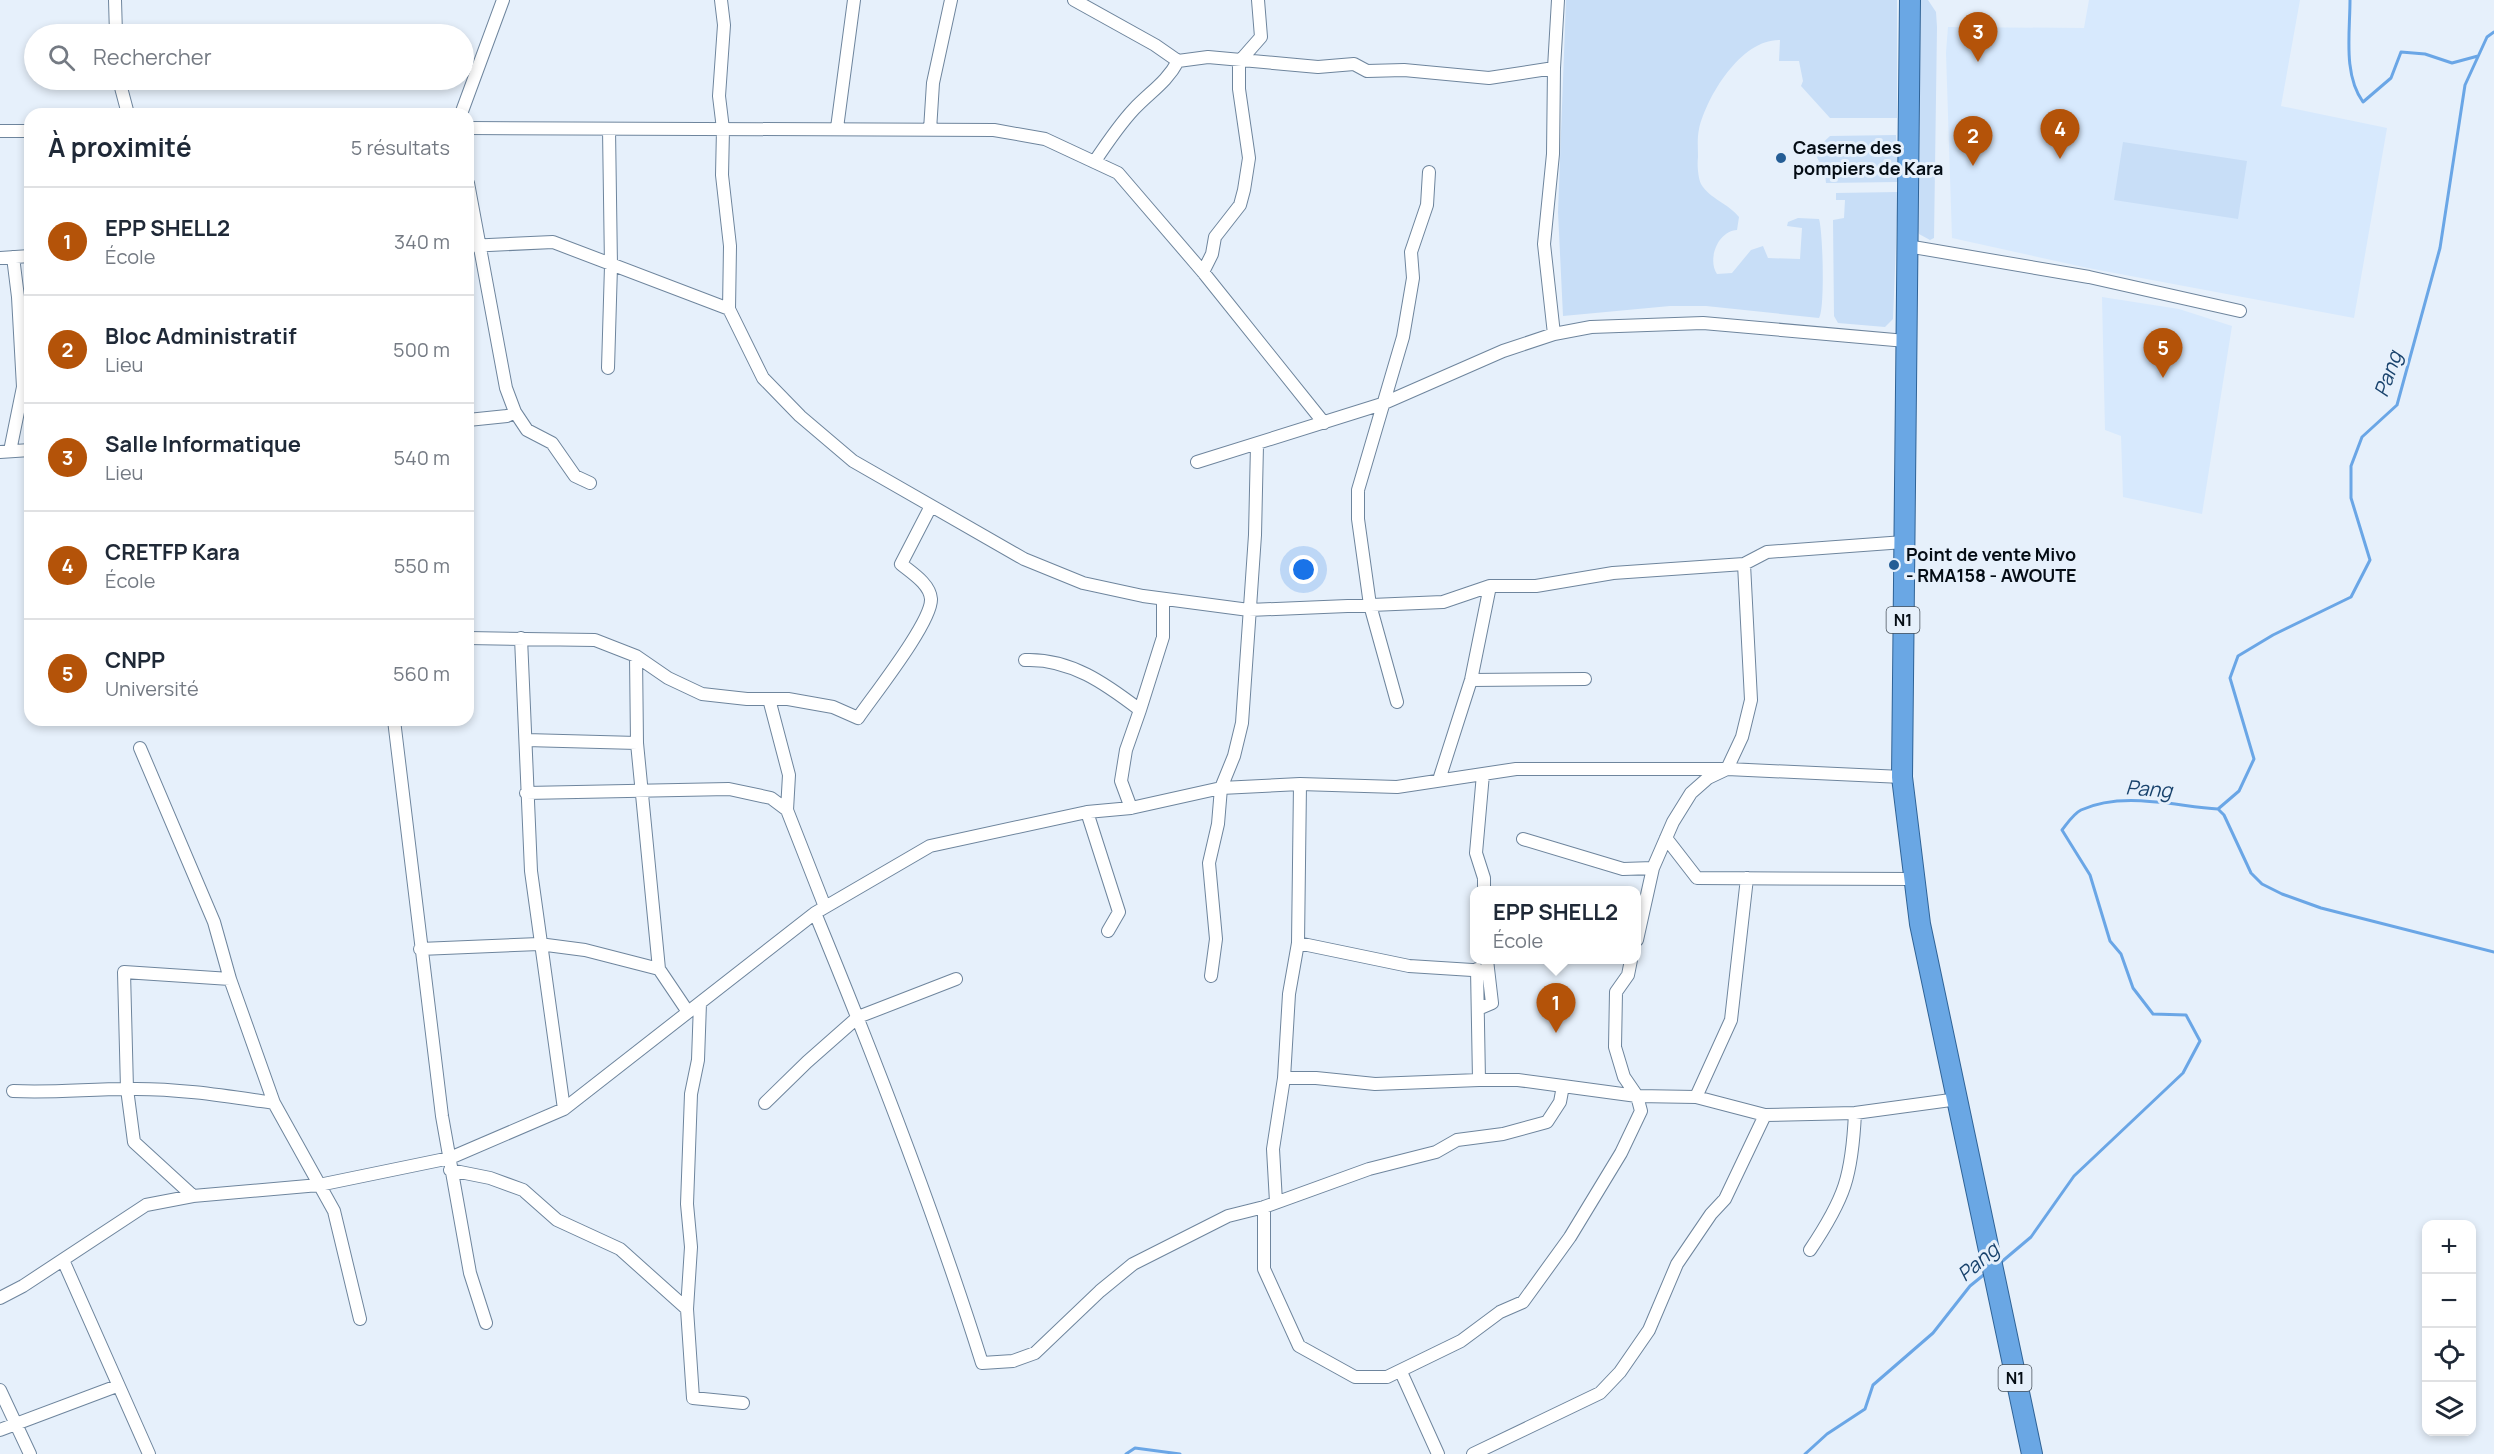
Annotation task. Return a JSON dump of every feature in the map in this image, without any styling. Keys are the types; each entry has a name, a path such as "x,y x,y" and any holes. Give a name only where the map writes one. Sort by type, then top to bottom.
{"highway":[{"name":"N1","path":"1910,0 1902,777 1912,879 1998,1303 2032,1454"}],"street":[{"path":"115,0 116,24"},
{"path":"474,78 502,0"},
{"path":"721,0 724,26 719,96 723,129 722,175 730,246 729,309 763,378 800,416 853,461 1024,558 1083,583 1163,599 1249,610 1443,602 1490,586 1536,586 1613,573 1744,564 1767,552 1904,542"},
{"path":"837,128 854,0"},
{"path":"930,130 933,83 951,0"},
{"path":"1074,0 1155,45 1178,62 1208,57 1239,62 1294,63 1318,67 1354,64 1366,71 1404,70 1489,78 1554,68"},
{"path":"1203,273 1212,254 1215,237 1240,205 1244,190 1249,158 1239,89 1239,62 1261,37 1258,0"},
{"path":"1554,334 1544,244 1553,154 1558,0"},
{"path":"1095,161 1113,134 1135,108 1168,78 1178,62"},
{"path":"122,90 126,108"},
{"path":"463,108 470,90"},
{"path":"474,128 994,130 1045,139 1118,173 1203,273 1324,423"},
{"path":"608,368 611,266 609,129"},
{"path":"0,131 24,131"},
{"path":"1397,702 1370,605 1358,519 1358,490 1403,337 1413,278 1411,252 1427,205 1429,172"},
{"path":"474,210 506,388 515,412 526,430 552,443 575,476 590,483"},
{"path":"474,246 553,242 729,309"},
{"path":"1907,246 2089,278 2240,311"},
{"path":"13,256 18,297 23,387 5,452 24,450"},
{"path":"0,258 24,256"},
{"path":"1197,462 1382,404 1503,351 1554,334 1591,327 1703,323 1906,341"},
{"path":"474,419 507,416 515,412"},
{"path":"1212,976 1216,939 1209,863 1218,824 1221,788 1234,756 1242,723 1256,535 1257,445"},
{"path":"474,638 595,639 636,656 668,678 702,694 788,699 833,706 858,718 923,624 931,599 926,585 902,564 931,506"},
{"path":"1641,922 1653,868 1666,838 1691,793 1708,778 1726,769 1742,737 1750,700 1744,564"},
{"path":"1439,780 1471,680 1490,586"},
{"path":"1131,808 1121,781 1126,750 1164,637 1163,599"},
{"path":"521,639 526,793 539,944 564,1109"},
{"path":"636,656 637,743 659,969 688,1012"},
{"path":"1025,660 1047,659 1070,666 1114,691 1140,710"},
{"path":"1471,680 1584,679"},
{"path":"769,699 789,775 787,810 858,1017 902,1127 927,1204 951,1265 982,1363 1013,1361 1035,1353 1100,1291 1133,1264 1228,1216 1270,1204 1369,1168 1436,1152 1457,1140 1503,1134 1546,1122 1560,1102 1563,1086"},
{"path":"395,726 442,1116 470,1273 486,1323"},
{"path":"526,740 637,743"},
{"path":"140,748 210,913 230,979 274,1103 334,1211 360,1319"},
{"path":"0,1298 23,1286 146,1204 193,1196 319,1185 450,1164 564,1109 820,910 930,846 1088,812 1131,808 1221,788 1300,784 1397,787 1516,769 1726,769 1902,777"},
{"path":"1483,774 1476,854 1484,878 1484,886"},
{"path":"1300,784 1298,943 1289,994 1284,1078 1273,1149 1264,1269 1299,1346 1356,1377 1387,1377 1461,1341 1500,1312 1522,1302 1570,1237 1622,1153 1641,1112 1637,1096 1624,1077 1615,1047 1616,992 1628,975 1630,964"},
{"path":"526,793 729,789 771,798 787,810"},
{"path":"1088,812 1119,912 1108,931"},
{"path":"1666,838 1697,878 1912,879"},
{"path":"1523,839 1623,869 1653,868"},
{"path":"1696,1097 1731,1020 1747,879"},
{"path":"1298,943 1365,959 1409,966 1484,967 1491,1003 1478,1009 1479,1080"},
{"path":"420,949 539,944 585,950 659,969"},
{"path":"193,1196 134,1142 127,1089 124,972 230,979"},
{"path":"765,1103 858,1017 956,979"},
{"path":"700,1003 698,1060 691,1094 687,1204 691,1247 687,1309 693,1398 743,1403"},
{"path":"1284,1078 1316,1078 1375,1084 1518,1080 1637,1096 1696,1097 1765,1115 1855,1113 1958,1099"},
{"path":"13,1091 51,1093 127,1089 200,1092 274,1103"},
{"path":"1810,1250 1842,1199 1853,1156 1855,1113"},
{"path":"1473,1454 1600,1393 1620,1372 1649,1330 1677,1264 1711,1214 1725,1200 1765,1115"},
{"path":"450,1164 523,1190 556,1220 620,1249 687,1309"},
{"path":"63,1260 148,1454"},
{"path":"1401,1372 1438,1454"},
{"path":"0,1430 117,1386"},
{"path":"0,1390 30,1454"}],"shaded area":[{"path":"1566,0 1897,0 1897,118 1830,118 1801,86 1803,81 1799,61 1779,61 1780,40 1766,42 1739,59 1718,86 1699,129 1698,167 1701,184 1709,194 1739,217 1737,230 1724,235 1716,247 1713,261 1717,274 1732,273 1751,250 1763,246 1768,258 1800,259 1802,228 1787,226 1788,222 1798,218 1819,219 1823,270 1819,318 1706,306 1670,306 1563,316 1558,212"},
{"path":"1920,0 1928,0 1936,12 1937,27 1934,238 1930,240 1919,234 1916,225"},
{"path":"2089,0 2300,0 2281,106 2387,128 2354,318 2088,268 1952,238 1946,53 1948,27 2084,28"},
{"path":"1896,135 1898,182 1826,183 1825,174 1814,151 1830,136"},
{"path":"2123,142 2247,161 2238,219 2114,200"},
{"path":"1898,192 1893,319 1885,327 1838,323 1834,316 1833,220 1844,218 1845,200 1836,200 1836,193"},
{"path":"2102,297 2179,309 2232,326 2202,514 2123,497 2121,436 2105,430"}],"waterway":[{"name":"Pang","path":"2350,0 2350,66 2357,91 2363,102 2391,78 2401,52 2425,54 2452,63 2478,56"},
{"name":"Pang","path":"1999,1264 2031,1237 2074,1176 2183,1073 2200,1041 2186,1015 2153,1014 2133,988 2121,954 2110,941 2090,875 2062,830 2081,810 2114,801 2149,801 2218,809 2239,791 2254,759 2230,678 2238,656 2273,635 2351,597 2370,560 2351,498 2351,466 2362,437 2397,405 2440,248 2465,85 2487,37 2494,32"},
{"path":"2218,809 2224,815 2251,873 2262,884 2321,908 2494,952"},
{"name":"Pang","path":"1805,1454 1827,1434 1865,1409 1873,1385 1933,1333 1970,1286 1986,1273"},
{"name":"Pang","path":"1126,1454 1135,1448 1180,1454"}],"place":[{"name":"Salle Informatique","path":"1978,62"},
{"name":"Caserne des pompiers de Kara","path":"1781,158"},
{"name":"CRETFP Kara","path":"2060,159"},
{"name":"Bloc Administratif","path":"1973,166"},
{"name":"CNPP","path":"2163,378"},
{"name":"Point de vente Mivo - RMA158 - AWOUTE","path":"1894,565"},
{"name":"EPP SHELL2","path":"1556,1033"}]}
